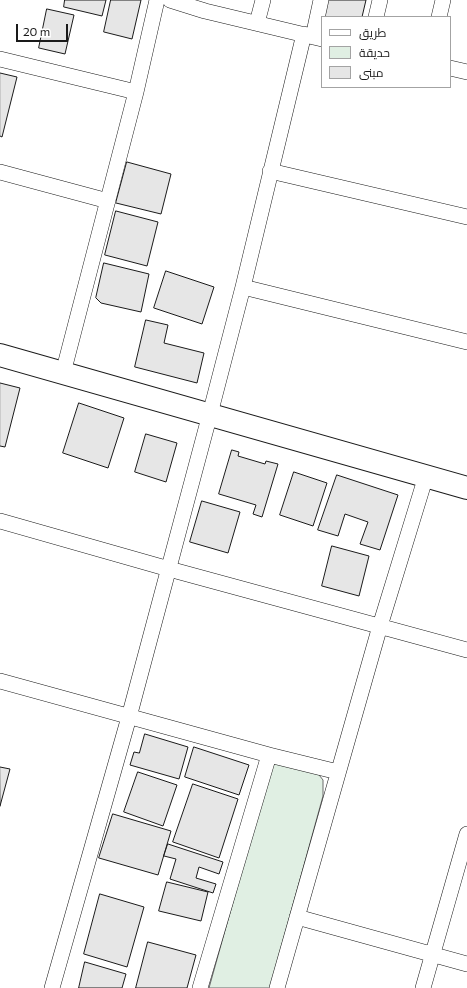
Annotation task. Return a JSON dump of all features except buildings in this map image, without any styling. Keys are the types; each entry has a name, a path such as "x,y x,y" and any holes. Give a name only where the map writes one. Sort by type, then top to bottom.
{"street":[{"path":"64,373 136,92 157,0"},
{"path":"170,0 206,6 257,23 313,37"},
{"path":"257,23 263,0"},
{"path":"52,988 129,717 169,569 243,287 270,171 313,37 322,0"},
{"path":"376,16 380,0"},
{"path":"439,16 443,0"},
{"path":"0,59 136,92"},
{"path":"451,68 467,72"},
{"path":"270,171 467,216"},
{"path":"0,172 108,201"},
{"path":"243,287 467,342"},
{"path":"0,355 467,488"},
{"path":"277,988 380,626 426,476"},
{"path":"0,521 169,569 467,650"},
{"path":"0,681 269,755 338,772"},
{"path":"200,988 269,755"},
{"path":"423,988 467,834"},
{"path":"298,917 467,964"}],"green space":[{"path":"278,761 316,771 323,780 323,796 270,988 209,988 271,766"}]}
